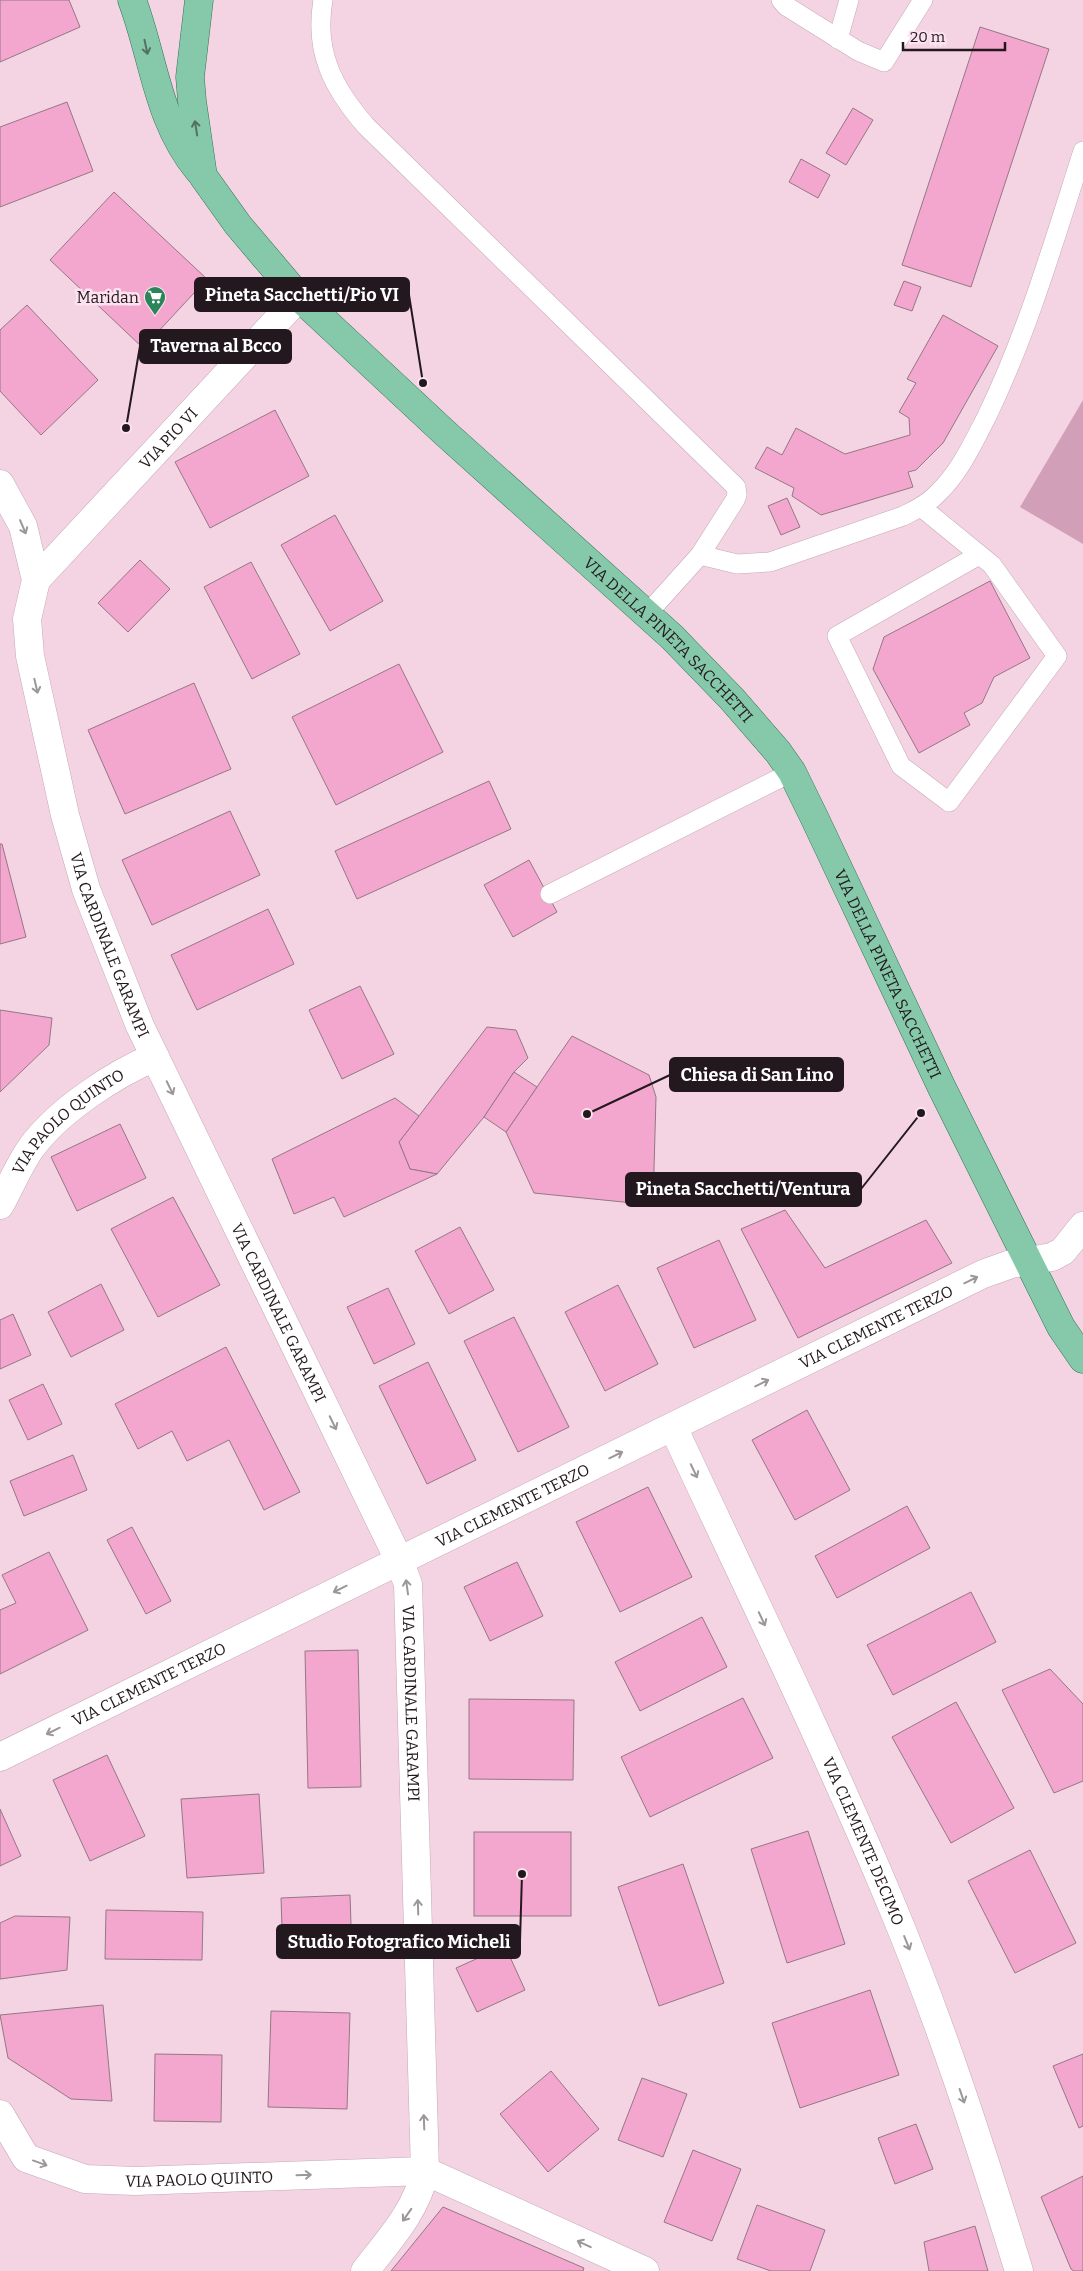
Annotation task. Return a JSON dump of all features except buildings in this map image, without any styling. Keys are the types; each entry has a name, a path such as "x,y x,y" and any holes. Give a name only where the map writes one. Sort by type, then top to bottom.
{"main road":[{"path":"132,0 164,109 182,148 203,176"},
{"name":"VIA DELLA PINETA SACCHETTI","path":"199,0 190,76 203,176 238,225 299,297 445,433 647,614 732,699 778,752 792,772 942,1088 1060,1327 1083,1358"}],"street":[{"name":"VIA PIO VI","path":"36,580 299,297"},
{"name":"VIA CARDINALE GARAMPI","path":"0,484 24,526 36,580 27,619 30,656 65,815 86,889 140,1026 399,1560 408,1584 425,2171 422,2187 412,2208 365,2271"},
{"name":"VIA PAOLO QUINTO","path":"0,1205 31,1148 51,1127 103,1085 135,1065 155,1057"},
{"name":"VIA CLEMENTE TERZO","path":"0,1757 983,1274 1027,1261 1052,1257 1062,1251 1083,1226"},
{"name":"VIA CLEMENTE DECIMO","path":"673,1427 887,1894 928,1995 987,2168 1019,2271"},
{"name":"VIA PAOLO QUINTO","path":"0,2114 26,2158 85,2179 135,2181 425,2171"},
{"path":"425,2171 627,2268"}],"lane":[{"path":"323,0 321,37 325,60 332,81 348,105 380,139 733,482 737,491 735,500 700,555 647,614"},
{"path":"781,0 786,6 838,39 858,51 884,62 922,0"},
{"path":"838,39 849,0"},
{"path":"700,555 737,564 770,562 904,516 921,507 938,494 959,468 972,446 1013,360 1054,245 1083,152"},
{"path":"921,507 992,565 1057,656 949,802 901,766 837,636 979,555"},
{"path":"550,894 792,772"}],"shaded area":[{"path":"1083,400 1083,544 1020,507"}],"place":[{"name":"Maridan","path":"155,316"},
{"name":"Pineta Sacchetti/Pio VI","path":"423,383"},
{"name":"Taverna al Bcco","path":"126,428"},
{"name":"Pineta Sacchetti/Ventura","path":"921,1113"},
{"name":"Chiesa di San Lino","path":"587,1114"},
{"name":"Studio Fotografico Micheli","path":"522,1874"}]}
